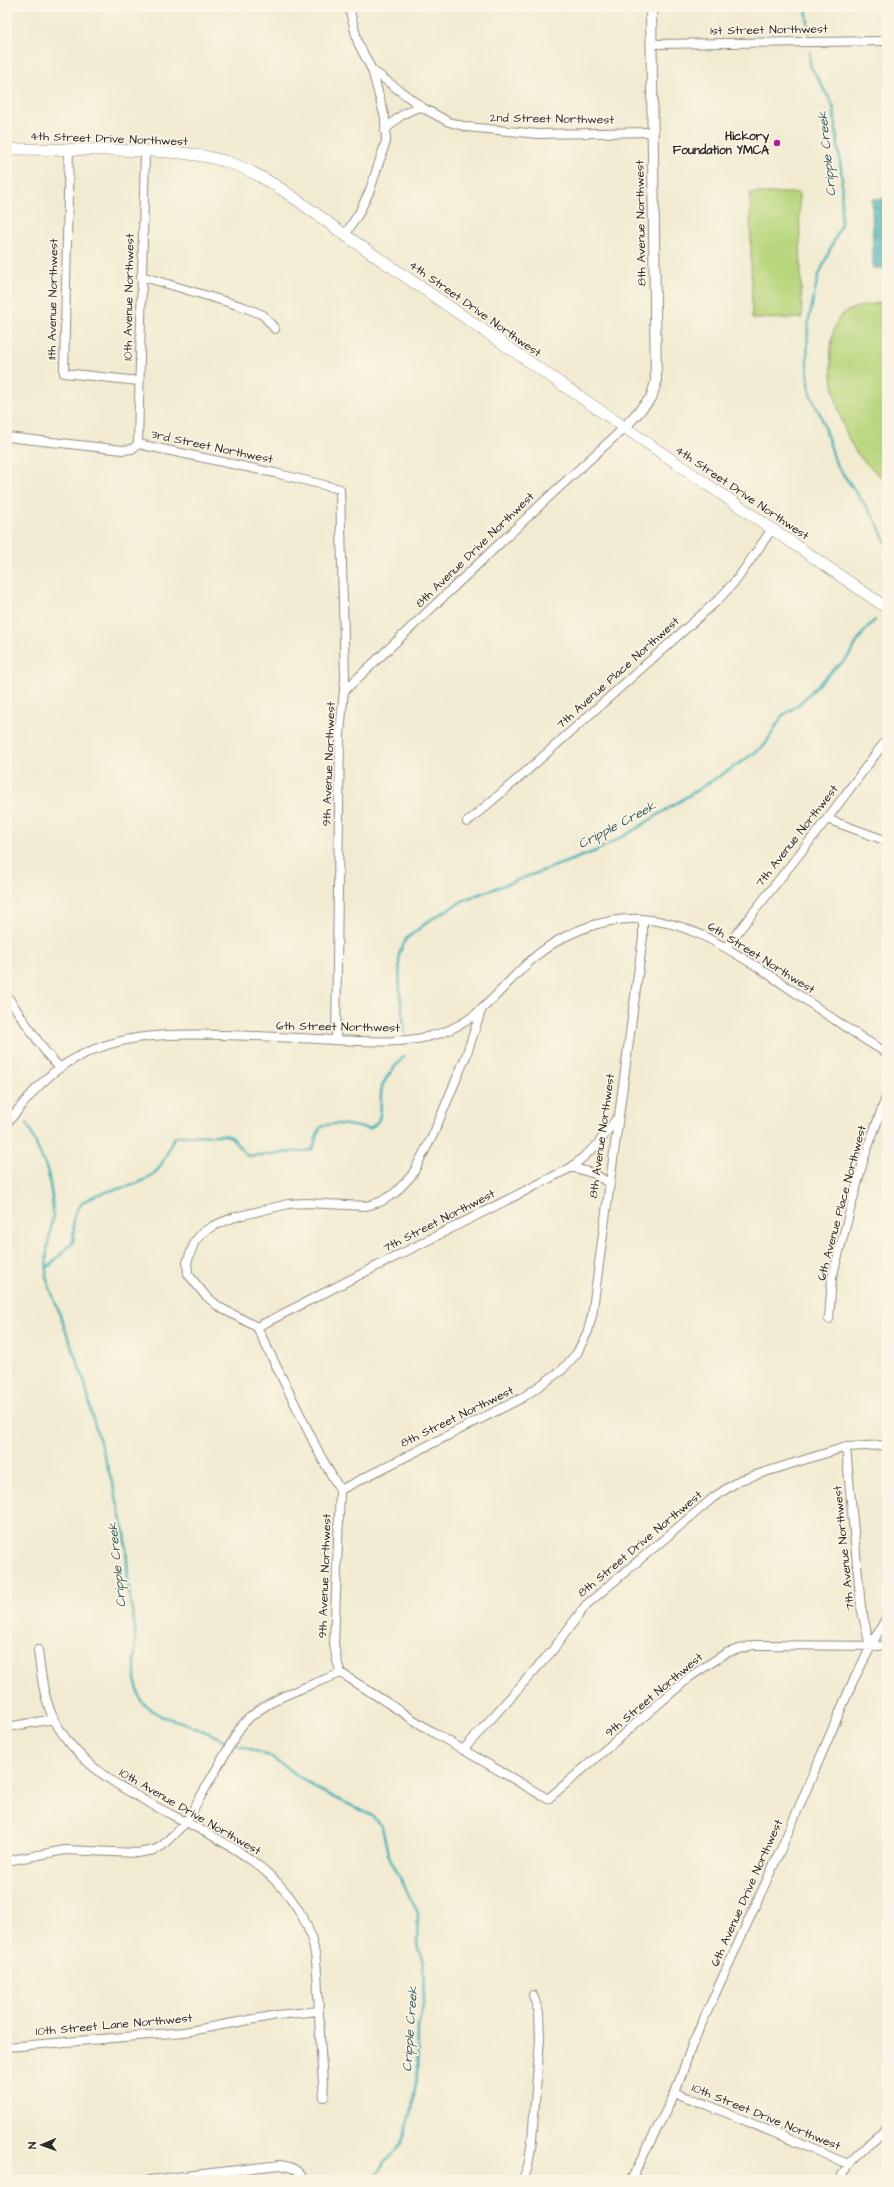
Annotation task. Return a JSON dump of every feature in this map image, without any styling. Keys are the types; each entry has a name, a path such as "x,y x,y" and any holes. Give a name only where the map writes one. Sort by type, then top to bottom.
{"main road":[{"name":"4th Street Drive Northwest","path":"7,149 145,151 192,154 237,166 275,184 345,235 887,608"}],"street":[{"path":"345,235 359,213 370,190 386,141 385,118 372,70 358,43 349,7"},
{"name":"8th Avenue Northwest","path":"624,428 651,398 656,382 651,7"},
{"name":"1st Street Northwest","path":"652,44 887,41"},
{"name":"2nd Street Northwest","path":"372,70 420,107 449,122 484,130 538,134 652,132"},
{"path":"385,131 396,118 405,112 420,107"},
{"name":"11th Avenue Northwest","path":"68,149 64,374 139,381"},
{"name":"10th Avenue Northwest","path":"138,444 145,151"},
{"path":"141,276 244,307 263,315 275,329"},
{"name":"8th Avenue Drive Northwest","path":"344,691 552,493 624,428"},
{"name":"3rd Street Northwest","path":"7,437 123,450 132,449 138,444 275,473 340,489"},
{"name":"9th Avenue Northwest","path":"336,1040 340,734 344,691 345,625 340,489"},
{"name":"7th Avenue Place Northwest","path":"467,822 520,777 719,599 738,578 772,529"},
{"name":"7th Avenue Northwest","path":"726,947 827,819 887,739"},
{"path":"827,819 887,841"},
{"name":"8th Avenue Northwest","path":"577,1353 588,1331 592,1316 610,1184 617,1117 643,937 643,919"},
{"name":"6th Street Northwest","path":"7,1123 33,1091 60,1068 78,1057 108,1045 154,1034 389,1042 425,1037 452,1028 482,1011 529,962 561,939 598,924 618,920 643,919 686,928 726,947 887,1053"},
{"path":"7,996 47,1054 60,1068"},
{"path":"340,1490 320,1455 257,1327 219,1308 199,1288 188,1274 187,1262 195,1241 213,1226 253,1212 288,1204 306,1203 366,1206 380,1202 404,1185 434,1135 466,1056 482,1011"},
{"name":"6th Avenue Place Northwest","path":"829,1319 832,1278 864,1158 887,1095"},
{"name":"7th Street Northwest","path":"257,1327 572,1167 597,1145 617,1117"},
{"path":"572,1167 595,1174 610,1184"},
{"name":"8th Street Northwest","path":"340,1490 522,1398 558,1374 577,1353"},
{"name":"8th Street Drive Northwest","path":"464,1750 552,1651 586,1605 709,1501 740,1480 846,1447 887,1445"},
{"name":"7th Avenue Northwest","path":"846,1447 861,1606 870,1646"},
{"name":"9th Avenue Northwest","path":"340,1490 334,1644 341,1673"},
{"name":"6th Avenue Drive Northwest","path":"631,2180 675,2093 692,2045 870,1646 887,1616"},
{"name":"9th Street Northwest","path":"464,1750 548,1799 691,1676 726,1653 753,1645 887,1646"},
{"name":"10th Avenue Drive Northwest","path":"38,1650 44,1688 54,1719 74,1748 100,1773 254,1862 291,1899 306,1925 312,1942 317,1971 318,2011 324,2097"},
{"path":"7,1861 65,1850 147,1852 162,1846 186,1822 240,1728 250,1716 263,1707 341,1673 464,1750"},
{"path":"7,1728 54,1719"},
{"path":"523,2180 528,2167 532,2140 540,2039 539,2013 534,1995"},
{"name":"10th Street Lane Northwest","path":"7,2047 184,2032 277,2015 318,2011"},
{"name":"10th Street Drive Northwest","path":"675,2093 708,2105 848,2164"},
{"path":"840,2180 848,2164 887,2127"},
{"path":"150,2180 280,2165 291,2167 298,2171 304,2180"}],"green space":[{"path":"750,193 799,193 802,318 752,319"},
{"path":"884,302 887,303 887,478 884,480 859,456 849,439 837,405 833,386 831,348 833,331 839,318 843,314 854,308"}],"water":[{"path":"872,199 887,199 887,268 873,268"}],"waterway":[{"name":"Cripple Creek","path":"806,7 809,33"},
{"name":"Cripple Creek","path":"810,52 810,65 833,105 842,178 841,225 818,277 808,324 807,364 810,394 821,416 836,464 875,519 887,545"},
{"name":"Cripple Creek","path":"405,1033 400,994 399,954 406,939 430,920 466,899 596,851 631,832 740,763 765,745 782,716 798,705 849,656 865,630 875,620"},
{"name":"Cripple Creek","path":"48,1267 73,1242 73,1222 76,1211 83,1203 92,1197 140,1182 150,1176 161,1165 174,1138 178,1136 225,1135 231,1137 247,1156 306,1151 313,1149 319,1130 328,1124 342,1124 368,1129 374,1126 380,1116 382,1087 388,1075 404,1056"},
{"path":"7,1074 10,1076 10,1093"},
{"name":"Cripple Creek","path":"27,1123 48,1172 52,1197 53,1217 47,1249 46,1277 85,1383 93,1419 113,1485 125,1532 129,1592 135,1628 135,1679 141,1701 161,1716 188,1724 222,1739 269,1756 317,1789 371,1815 382,1827 388,1854 418,1913 417,1941 423,1963 424,2000 418,2027 417,2077 411,2114 401,2144 371,2180"}],"place":[{"name":"Hickory Foundation YMCA","path":"777,143"}]}
